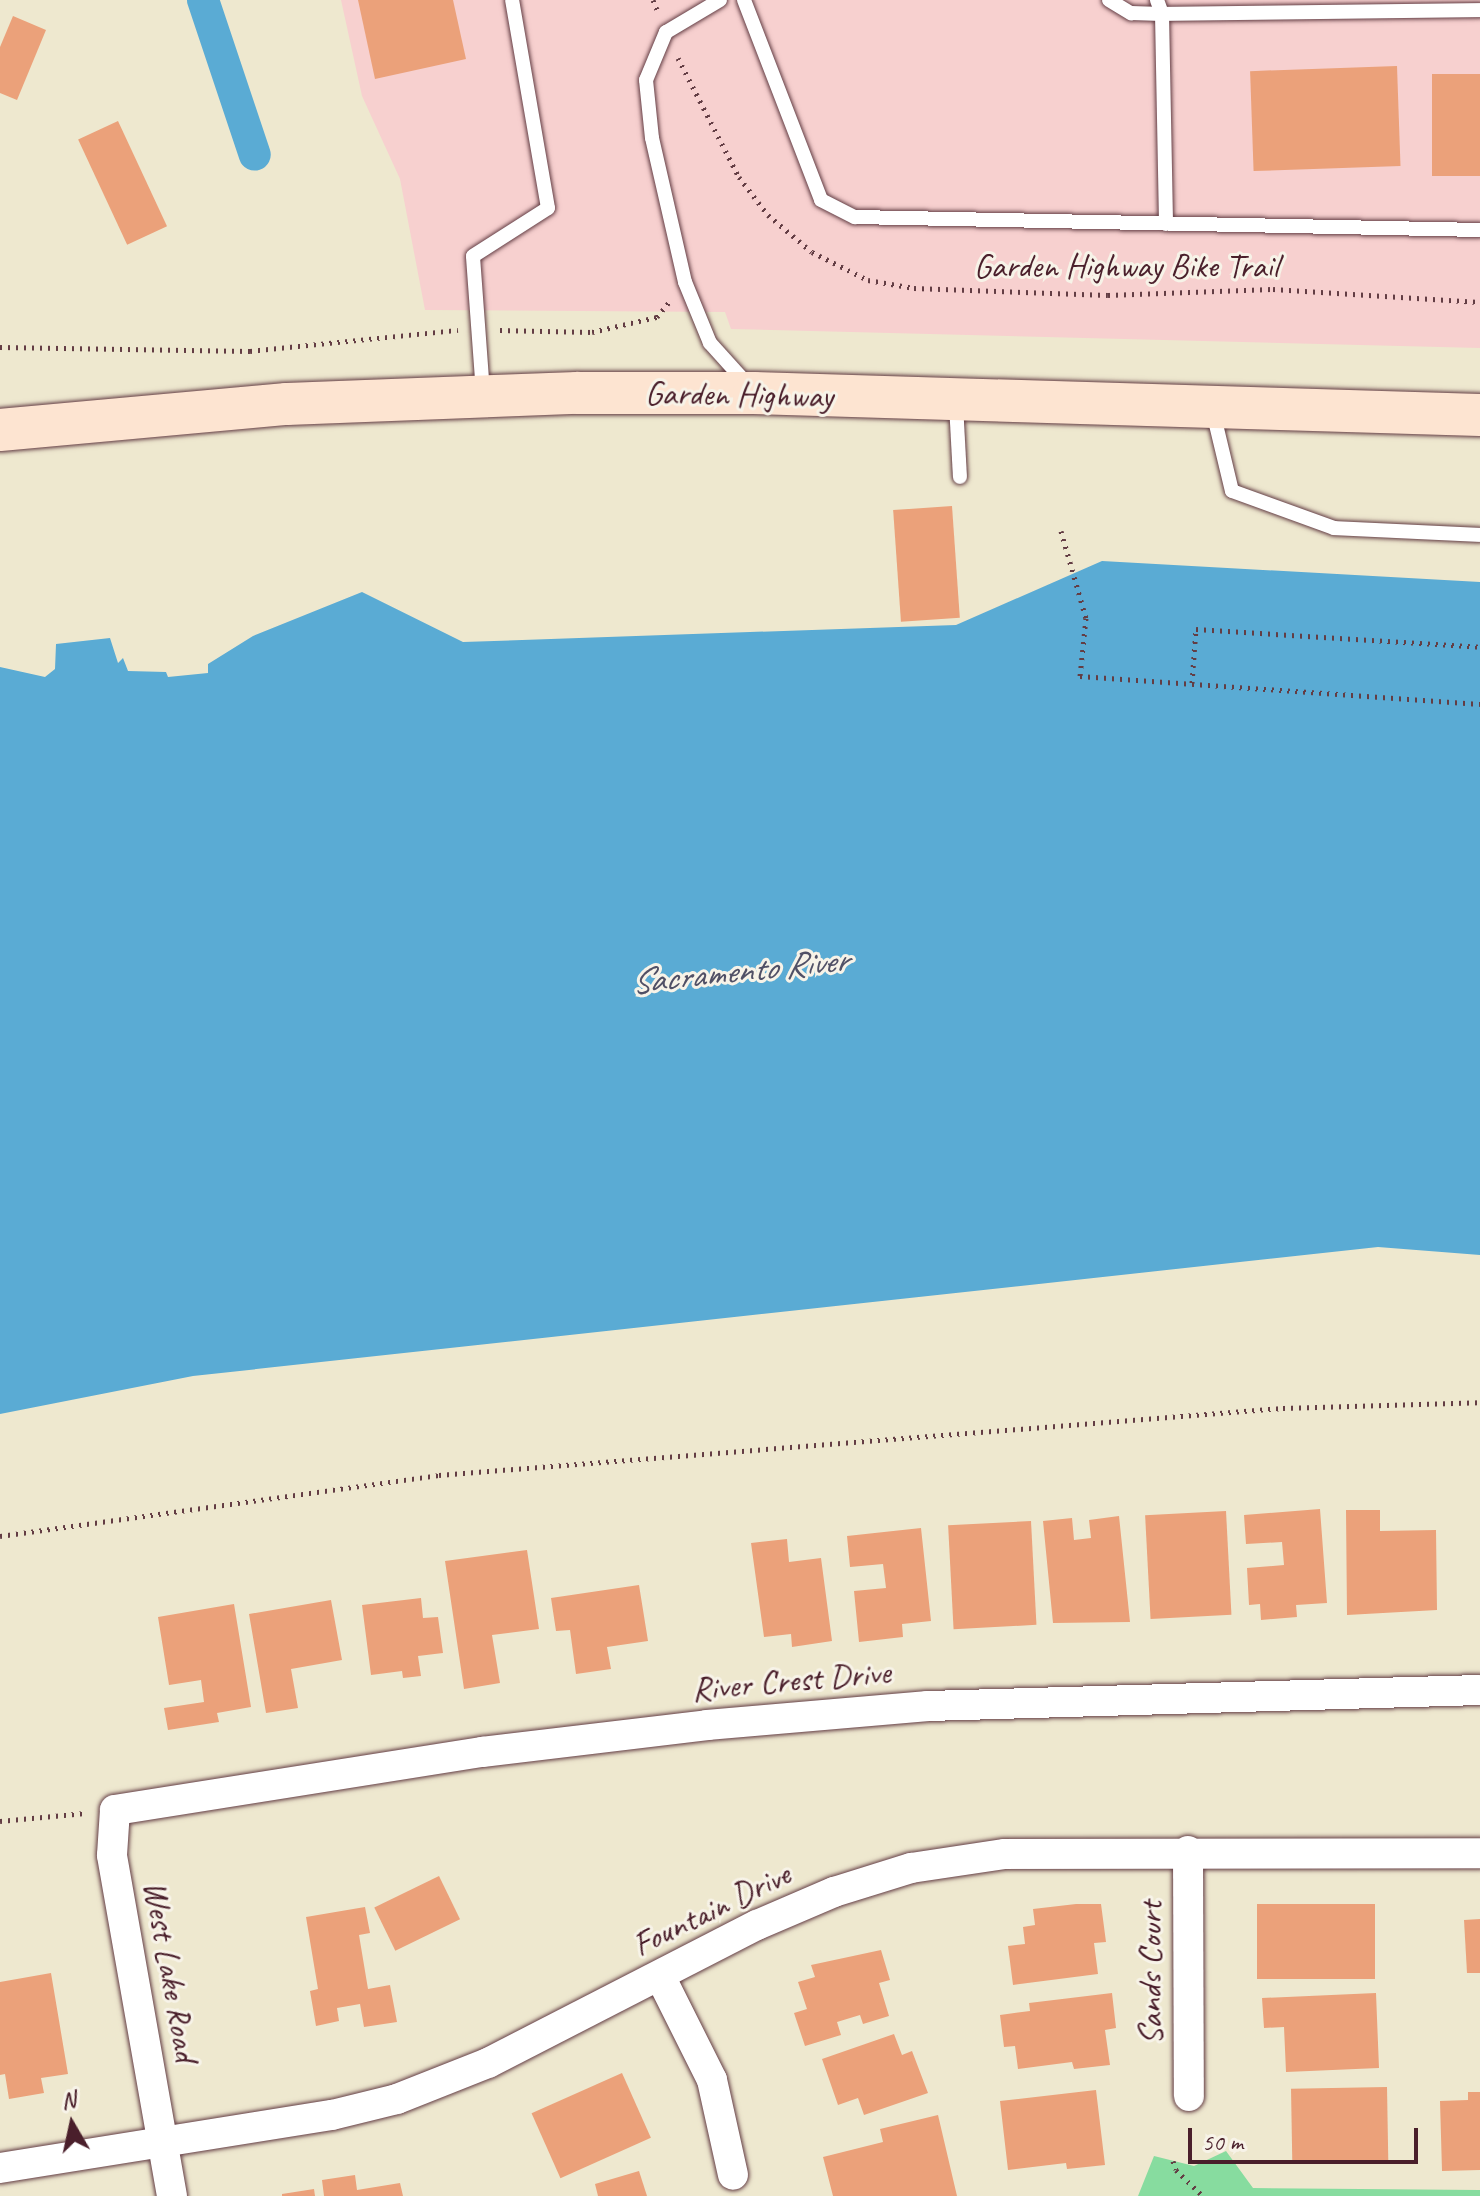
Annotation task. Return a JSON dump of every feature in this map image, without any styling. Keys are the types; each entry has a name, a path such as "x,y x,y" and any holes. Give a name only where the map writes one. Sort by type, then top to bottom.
{"main road":[{"name":"Garden Highway","path":"0,430 287,404 483,394 754,393 1480,415"}],"street":[{"name":"River Crest Drive","path":"115,1810 482,1752 707,1725 928,1706 1480,1690"},
{"name":"West Lake Road","path":"115,1810 112,1855 172,2196"},
{"name":"Fountain Drive","path":"0,2168 162,2144 397,2099 488,2063 834,1892 911,1868 1005,1854 1188,1851 1480,1853"},
{"name":"Sands Court","path":"1188,1851 1189,2096"},
{"path":"660,1976 712,2080 733,2175"}],"lane":[{"path":"483,394 473,256 548,208 512,0"},
{"path":"720,0 666,32 646,80 652,138 685,282 710,343 754,393"},
{"path":"744,0 821,200 855,217 1480,230"},
{"path":"1109,0 1131,13 1160,7 1480,10"},
{"path":"1160,7 1166,224"},
{"path":"956,399 960,477"},
{"path":"1211,405 1232,491 1334,528 1480,535"}],"path":[{"name":"Garden Highway Bike Trail","path":"653,0 739,177 787,232 812,252 868,280 914,288 1108,295 1273,289 1480,302"},
{"path":"0,347 250,351 479,330 592,332 657,317 685,282"},
{"path":"1061,531 1086,618 1080,676 1480,704"},
{"path":"1192,683 1196,629 1480,647"},
{"path":"0,1536 439,1475 1283,1408 1480,1402"},
{"path":"0,1821 115,1810"},
{"path":"1173,2161 1176,2170 1203,2196"}],"shaded area":[{"path":"341,0 1480,0 1480,348 731,329 725,312 425,310 400,179 362,96"}],"green space":[{"path":"1226,2151 1253,2188 1480,2190 1480,2196 1138,2196 1154,2156 1194,2166"}],"water":[{"name":"Sacramento River","path":"1102,561 1480,582 1480,1255 1378,1247 193,1376 0,1414 0,667 45,677 55,669 56,644 110,638 118,663 123,658 128,671 166,672 168,677 208,673 208,664 253,636 362,592 463,642 956,625"}],"building":[{"path":"358,0 453,0 466,59 375,79"},
{"path":"13,16 46,30 17,100 0,93 0,47"},
{"path":"1397,66 1400,166 1254,171 1250,71"},
{"path":"1432,74 1480,74 1480,176 1432,176"},
{"path":"118,121 167,226 127,245 78,140"},
{"path":"952,506 960,618 901,622 893,510"},
{"path":"1320,1509 1327,1603 1296,1605 1297,1617 1261,1620 1260,1604 1249,1605 1247,1568 1284,1565 1282,1542 1246,1544 1244,1515"},
{"path":"1346,1510 1380,1510 1380,1531 1436,1530 1437,1610 1347,1615"},
{"path":"1226,1511 1231,1615 1151,1619 1145,1515"},
{"path":"1119,1516 1130,1622 1053,1623 1043,1521 1072,1518 1074,1540 1091,1538 1089,1520"},
{"path":"1031,1521 1036,1625 954,1629 948,1525"},
{"path":"921,1528 931,1621 902,1624 903,1637 859,1642 854,1591 886,1588 883,1564 850,1567 847,1536"},
{"path":"787,1539 789,1562 821,1558 832,1641 792,1647 791,1634 764,1637 751,1543"},
{"path":"527,1550 539,1629 492,1635 500,1683 464,1689 445,1561"},
{"path":"639,1585 648,1641 607,1647 611,1669 576,1674 570,1630 556,1631 551,1598"},
{"path":"421,1598 423,1618 438,1617 443,1653 418,1656 421,1676 403,1678 402,1671 371,1675 362,1605"},
{"path":"331,1600 342,1660 291,1669 298,1708 266,1713 249,1614"},
{"path":"234,1604 251,1707 217,1713 219,1722 168,1730 164,1708 204,1702 201,1680 169,1685 158,1617"},
{"path":"439,1876 460,1919 395,1951 374,1908"},
{"path":"1101,1904 1106,1942 1094,1943 1098,1974 1013,1985 1008,1946 1025,1944 1023,1927 1035,1925 1033,1909"},
{"path":"1257,1904 1375,1904 1375,1979 1257,1979"},
{"path":"365,1907 370,1933 359,1935 368,1989 390,1985 397,2022 364,2027 360,2004 337,2008 339,2021 316,2026 310,1991 318,1989 306,1917"},
{"path":"1480,1919 1480,1973 1467,1973 1464,1920"},
{"path":"881,1950 890,1980 879,1983 889,2016 863,2024 860,2015 837,2022 841,2035 805,2046 794,2013 807,2009 798,1982 815,1977 811,1965"},
{"path":"51,1973 68,2074 41,2078 44,2093 9,2099 5,2074 0,2075 0,1982"},
{"path":"1112,1993 1116,2028 1105,2030 1110,2065 1074,2069 1072,2062 1018,2069 1015,2046 1004,2047 1000,2015 1030,2011 1029,2003"},
{"path":"1376,1993 1379,2068 1286,2072 1284,2027 1264,2028 1262,1998"},
{"path":"894,2034 902,2055 912,2051 928,2093 864,2115 858,2098 838,2105 822,2059"},
{"path":"622,2073 651,2138 560,2178 532,2113"},
{"path":"1387,2087 1388,2160 1292,2162 1291,2089"},
{"path":"1096,2090 1105,2165 1067,2169 1066,2163 1008,2170 1000,2101"},
{"path":"1468,2092 1480,2092 1480,2170 1442,2171 1440,2101 1468,2100"},
{"path":"938,2115 957,2196 833,2196 823,2157 883,2142 880,2129"},
{"path":"639,2171 647,2196 598,2196 595,2184"},
{"path":"355,2175 357,2190 400,2183 403,2196 324,2196 322,2180"},
{"path":"314,2189 315,2196 282,2196 282,2194"}],"waterway":[{"path":"203,0 255,155"}]}
